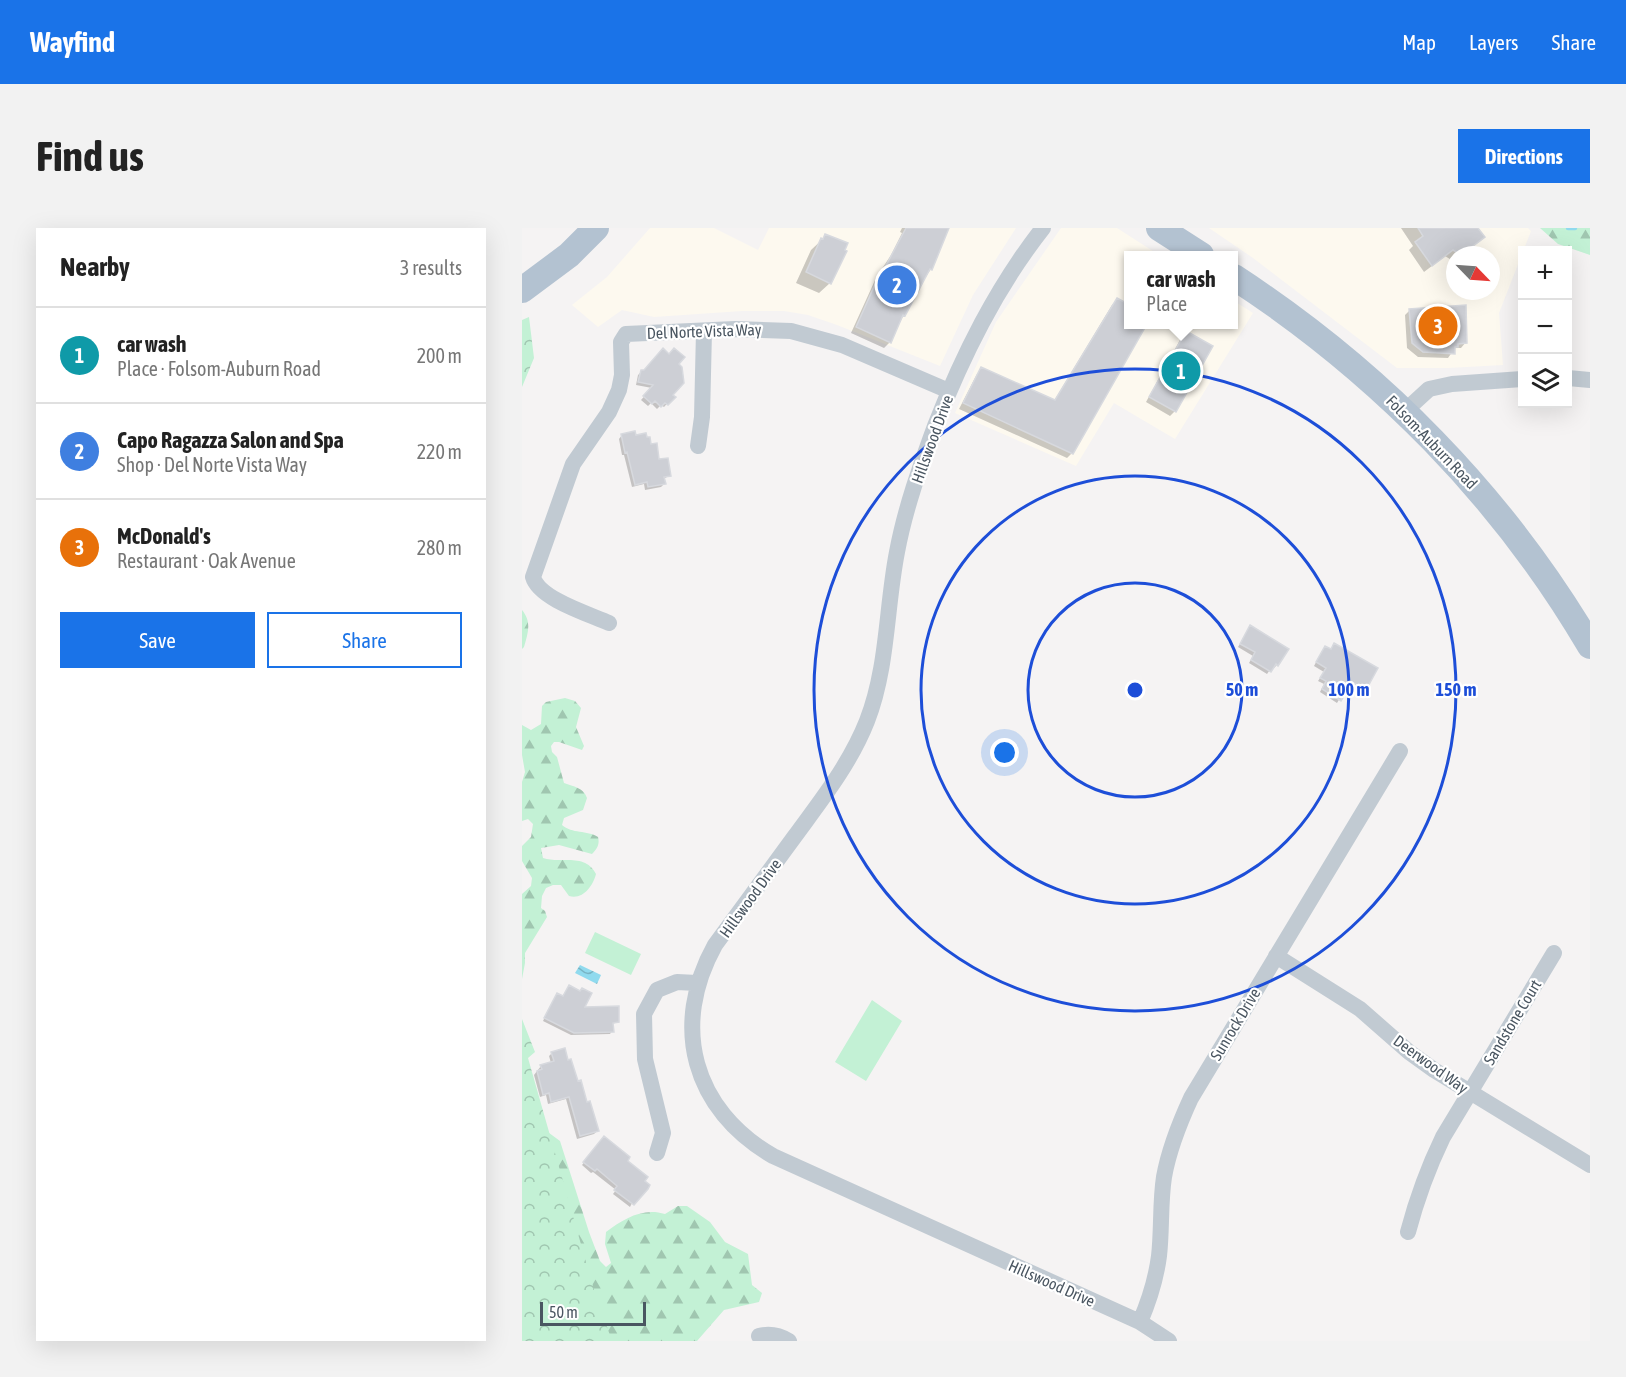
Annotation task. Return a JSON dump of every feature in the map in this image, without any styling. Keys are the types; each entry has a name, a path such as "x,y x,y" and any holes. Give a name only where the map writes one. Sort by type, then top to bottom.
{"main road":[{"path":"522,290 569,255 596,228"},
{"path":"1160,228 1195,251"},
{"name":"Folsom-Auburn Road","path":"1238,281 1334,349 1405,411 1473,484 1527,551 1590,645"}],"street":[{"name":"Hillswood Drive","path":"1043,228 1004,283 979,327 949,391 921,463 897,550 889,595 882,662 867,720 841,773 715,945 697,983 692,1023 697,1064 713,1101 732,1125 755,1145 773,1156 1140,1322 1169,1341"},
{"name":"Del Norte Vista Way","path":"609,623 545,595 535,585 533,578 573,464 609,412 619,390 622,375 621,342 628,333 771,329 810,335 842,345 949,391"},
{"path":"698,446 702,417 704,331"},
{"path":"1572,378 1590,380"},
{"path":"1405,411 1429,390 1452,384 1518,379"},
{"name":"Sunrock Drive","path":"1140,1322 1155,1277 1159,1253 1164,1176 1179,1123 1191,1098 1400,751"},
{"name":"Sandstone Court","path":"1408,1232 1416,1200 1443,1137 1554,952"},
{"name":"Deerwood Way","path":"1276,956 1360,1009 1409,1052 1590,1166"},
{"path":"657,1153 663,1133 645,1059 644,1014 657,990 676,982 697,983"},
{"path":"759,1336 766,1334 781,1336 789,1341"}],"shaded area":[{"path":"650,228 714,228 758,250 769,228 1016,228 973,295 940,366 837,325 808,315 784,311 742,311 654,317 622,310 598,327 572,305 607,277"},
{"path":"1061,228 1117,228 1153,251 1124,251 1124,329 1238,329 1238,304 1253,313 1175,439 1114,403 1076,466 955,413 996,322"},
{"path":"1209,228 1528,228 1531,231 1525,246 1518,246 1518,264 1499,313 1503,365 1397,368 1253,258"}],"green space":[{"path":"1540,228 1590,228 1590,255 1572,249 1572,246 1558,244"},
{"path":"529,317 534,358 522,387 522,320"},
{"path":"522,610 527,619 528,628 522,649"},
{"path":"565,698 575,701 581,708 576,727 584,746 582,750 554,742 551,746 552,752 557,757 564,783 581,789 587,798 583,810 564,818 562,825 570,830 598,837 598,844 592,854 559,845 541,848 543,858 579,861 591,867 596,874 590,887 579,896 569,896 561,885 546,888 542,896 541,908 547,917 525,953 522,979 522,894 531,886 532,878 522,861 522,846 531,837 533,824 528,819 522,821 522,782 525,772 522,755 522,725 531,730 541,724 542,706 546,702"},
{"path":"595,932 641,954 631,975 585,953"},
{"path":"872,1000 902,1021 866,1081 835,1062"},
{"path":"522,1019 535,1052 528,1058 594,1290 612,1341 522,1341"},
{"path":"541,1127 560,1141 589,1232 600,1261 606,1267 611,1263 605,1244 606,1232 641,1213 665,1214 678,1206 687,1206 710,1222 725,1242 748,1254 752,1285 762,1293 759,1302 724,1310 697,1341 601,1341"}],"water":[{"path":"580,965 601,975 597,984 575,973"}],"building":[{"path":"906,228 949,228 932,270 930,269 905,316 903,315 891,343 856,327 881,271"},
{"path":"1418,228 1478,228 1485,237 1473,246 1446,246 1446,255 1432,266 1415,242 1423,236"},
{"path":"825,234 848,243 845,250 847,251 831,284 806,272"},
{"path":"1117,298 1124,302 1124,329 1144,329 1073,454 963,403 981,367 1055,400"},
{"path":"1466,305 1467,343 1458,344 1458,347 1455,347 1455,354 1423,352 1412,343 1409,309"},
{"path":"1186,331 1213,346 1176,412 1149,397"},
{"path":"663,348 669,354 674,348 685,357 679,364 682,367 684,383 673,395 676,397 668,405 665,403 661,407 655,401 652,404 643,396 653,385 638,382 641,370 644,370"},
{"path":"635,431 636,435 646,433 647,437 650,437 651,444 657,443 659,459 668,458 671,476 664,477 666,484 648,487 647,482 635,485 621,434"},
{"path":"1250,625 1289,649 1278,666 1276,664 1271,672 1251,660 1255,652 1240,644"},
{"path":"1334,643 1378,668 1366,690 1352,682 1341,701 1322,689 1326,681 1320,678 1326,668 1316,662 1325,646 1331,649"},
{"path":"569,985 580,991 582,988 592,993 585,1007 619,1006 619,1022 613,1023 614,1032 574,1033 544,1018 557,993 563,996"},
{"path":"565,1048 578,1081 581,1080 587,1102 590,1101 599,1131 580,1136 569,1097 551,1102 549,1093 543,1095 537,1071 542,1069 540,1065 554,1061 551,1052"},
{"path":"604,1136 630,1157 628,1161 648,1177 645,1181 650,1185 648,1189 634,1205 614,1190 617,1186 597,1169 595,1171 583,1162"}],"waterway":[{"path":"1568,228 1575,228"}],"place":[{"name":"Capo Ragazza Salon and Spa","path":"897,285"},
{"name":"McDonald's","path":"1438,326"},
{"name":"car wash","path":"1181,371"}]}
